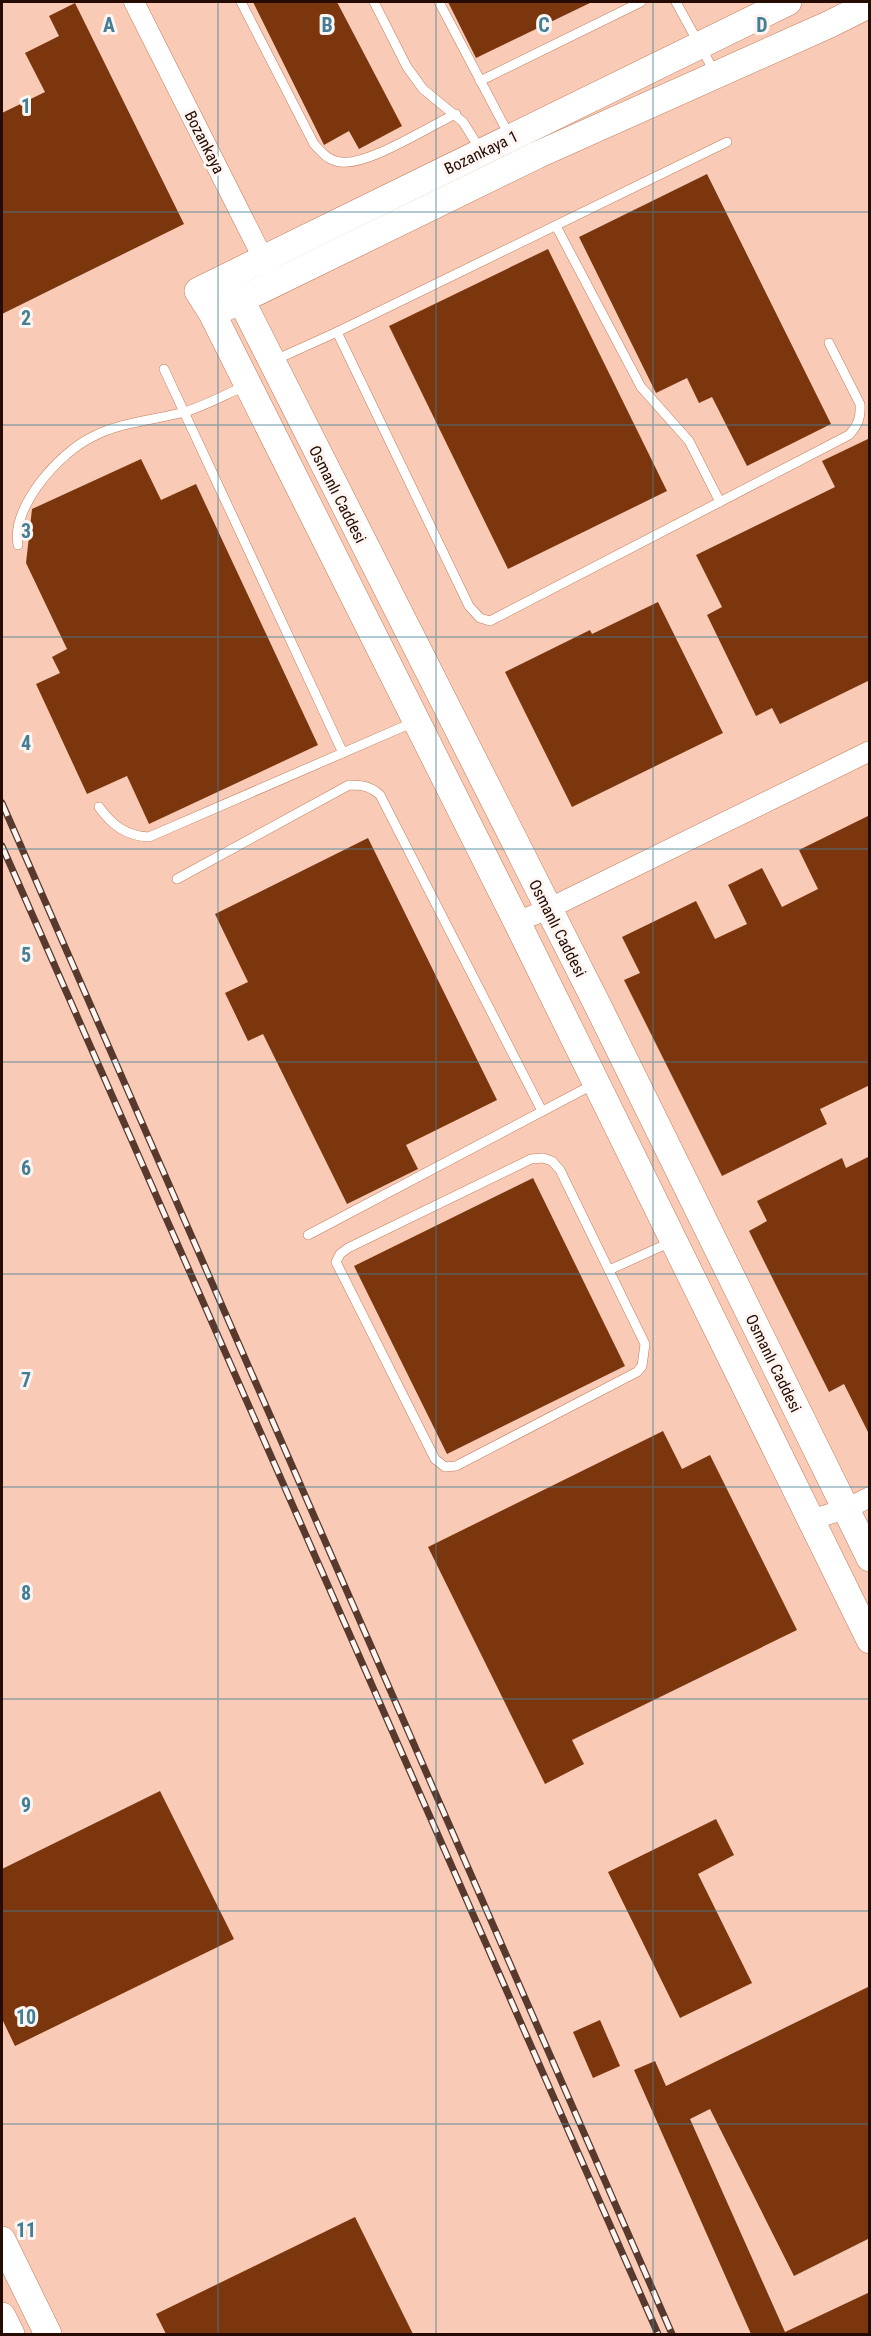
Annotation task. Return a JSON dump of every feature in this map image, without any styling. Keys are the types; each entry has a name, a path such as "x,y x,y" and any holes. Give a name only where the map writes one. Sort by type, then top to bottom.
{"street":[{"name":"Bozankaya","path":"134,2 276,283"},
{"name":"Bozankaya 1","path":"212,313 198,291 788,2"},
{"path":"870,4 537,154 212,313 517,922 870,1640"},
{"name":"Osmanlı Caddesi","path":"227,277 241,300 270,362 548,909 870,1558"},
{"path":"517,922 548,909 870,751"},
{"path":"687,1268 720,1253"},
{"path":"810,1520 846,1509 870,1497"},
{"path":"5,2254 48,2334"},
{"path":"2,2316 10,2334"}],"lane":[{"path":"242,2 314,144 322,154 330,159 345,162 374,155 456,114"},
{"path":"374,2 407,67 423,88 464,122 481,151"},
{"path":"439,2 510,137"},
{"path":"480,81 641,2"},
{"path":"676,2 716,75"},
{"path":"270,362 337,333 727,142"},
{"path":"556,226 641,387 688,441 720,502"},
{"path":"337,333 469,606 480,618 490,621 849,435 858,425 860,404 829,344"},
{"path":"164,369 343,753"},
{"path":"18,545 16,534 20,515 46,475 80,443 94,435 117,428 184,412 247,385"},
{"path":"99,807 120,830 136,837 149,837 416,721"},
{"path":"177,879 349,784 373,789 380,795 542,1111"},
{"path":"308,1235 596,1082"},
{"path":"543,1158 552,1161 560,1170 609,1270 645,1344 642,1366 637,1372 456,1466 445,1467 435,1459 336,1262 340,1254 348,1248 531,1159 543,1158"},
{"path":"609,1270 673,1240"}],"building":[{"path":"253,2 337,2 402,126 359,149 349,131 324,145"},
{"path":"448,2 592,2 476,58"},
{"path":"75,3 184,224 2,314 2,113 45,92 25,53 59,36 49,16"},
{"path":"707,174 831,424 747,466 712,397 699,403 687,378 656,393 579,237"},
{"path":"548,249 667,491 508,569 389,326"},
{"path":"870,438 870,680 780,724 772,708 756,716 707,615 722,607 696,555 835,487 822,461"},
{"path":"141,459 161,500 196,484 318,745 149,824 127,776 87,794 36,684 60,673 52,657 67,649 26,563 32,509"},
{"path":"658,602 723,733 572,807 505,672 590,630 592,634"},
{"path":"870,815 870,1085 820,1109 827,1124 722,1176 624,980 640,973 622,937 696,901 715,939 747,924 728,885 762,868 782,907 818,889 799,850"},
{"path":"368,838 497,1100 406,1145 418,1169 347,1204 263,1034 248,1041 225,993 248,982 215,914"},
{"path":"870,1156 870,1436 844,1384 829,1392 749,1231 767,1221 757,1201 842,1158 846,1168"},
{"path":"533,1178 625,1366 447,1454 354,1266"},
{"path":"663,1431 682,1469 710,1455 797,1630 572,1740 584,1764 545,1784 428,1547"},
{"path":"160,1791 234,1939 15,2046 2,2019 2,1869"},
{"path":"716,1819 734,1855 698,1874 752,1983 680,2018 608,1872"},
{"path":"870,1986 870,2238 794,2276 710,2109 690,2119 785,2332 870,2292 870,2334 751,2334 634,2070 655,2061 666,2086"},
{"path":"600,2020 620,2066 593,2078 573,2032"},
{"path":"355,2217 413,2334 166,2334 156,2314"}],"railway":[{"path":"2,803 672,2334"},
{"path":"2,846 658,2334"}]}
